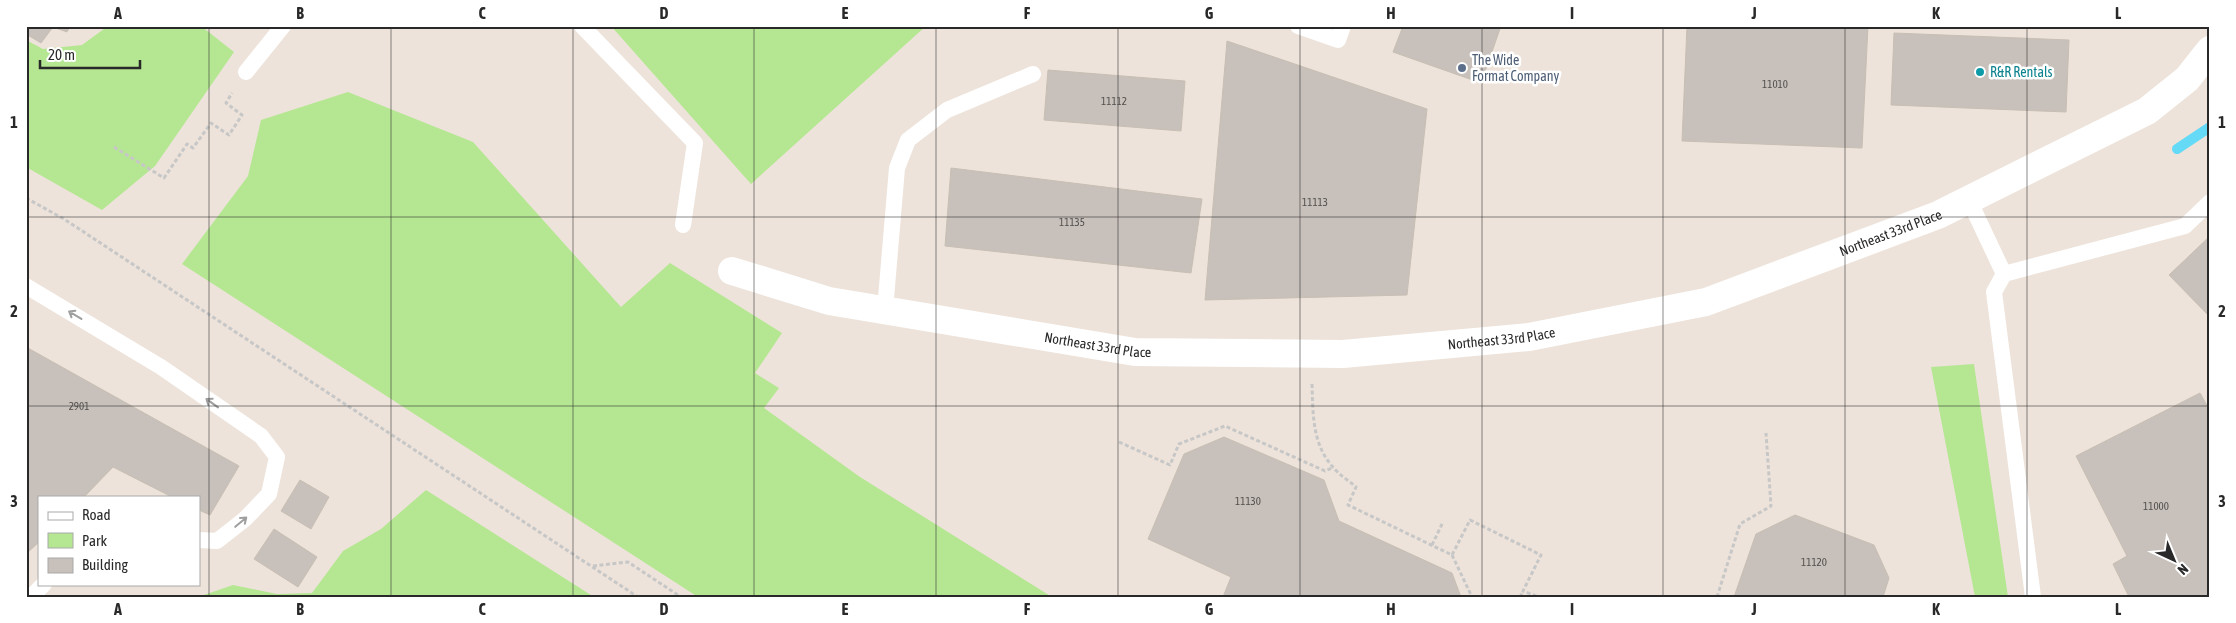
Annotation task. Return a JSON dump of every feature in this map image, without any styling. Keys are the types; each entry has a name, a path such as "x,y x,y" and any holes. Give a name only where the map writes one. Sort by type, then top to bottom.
{"street":[{"name":"Northeast 33rd Place","path":"732,271 829,301 1135,352 1343,354 1529,337 1706,302 1938,215 2147,111 2187,79 2210,50"}],"lane":[{"path":"246,72 283,26"},
{"path":"582,26 695,143 683,225"},
{"path":"1298,26 1338,40 1343,26"},
{"path":"885,310 897,168 908,140 947,110 1033,74"},
{"path":"1969,200 2004,274"},
{"path":"2033,597 1994,292 2004,274 2185,226 2210,202"},
{"path":"26,286 161,366 261,436 276,458 269,494 245,519 217,541 200,540"},
{"path":"31,597 42,586"}],"path":[{"path":"114,147 164,178 187,144 193,148 210,122 229,135 242,115 226,103 246,72"},
{"path":"26,198 64,219 638,597"},
{"path":"1312,381 1314,426 1320,450 1332,468 1356,487 1348,505 1452,555 1472,597"},
{"path":"1119,442 1170,465 1179,444 1225,426 1325,471 1332,468"},
{"path":"1717,597 1740,524 1771,506 1766,433"},
{"path":"1452,555 1470,520 1541,555 1520,597"},
{"path":"1432,545 1443,522"},
{"path":"592,566 628,562 681,597"},
{"path":"1523,591 1539,597"}],"green space":[{"path":"108,26 201,26 234,52 155,166 102,210 26,167 26,40 43,49 82,45"},
{"path":"611,26 926,26 751,184"},
{"path":"348,92 473,142 621,307 670,263 782,333 755,373 779,388 764,408 860,477 1052,597 698,597 182,264 248,176 261,120"},
{"path":"1974,364 2008,597 1975,597 1931,367"},
{"path":"426,490 594,597 198,597 233,585 277,594 312,593 343,551 381,529"}],"building":[{"path":"26,26 70,26 67,32 53,27 41,43 26,34"},
{"name":"The Wide Format Company","path":"1403,26 1501,26 1481,83 1393,52"},
{"path":"1687,26 1868,26 1862,148 1682,141"},
{"name":"R&R Rentals","path":"1894,33 2069,40 2066,112 1891,105"},
{"path":"1227,41 1427,109 1407,295 1205,300"},
{"path":"1048,70 1185,81 1181,131 1044,120"},
{"path":"951,168 1202,199 1191,273 945,246"},
{"path":"2210,236 2210,317 2169,275"},
{"path":"26,347 239,466 210,515 200,510 200,496 170,496 113,467 85,496 38,496 38,543 26,554"},
{"path":"2200,393 2210,411 2210,597 2129,597 2113,564 2127,556 2076,456"},
{"path":"1224,437 1324,480 1339,521 1452,573 1461,597 1223,597 1231,577 1148,539 1184,454"},
{"path":"300,480 329,497 311,529 281,511"},
{"path":"1795,515 1874,545 1889,578 1883,597 1734,597 1756,534"},
{"path":"274,529 317,557 298,587 254,559"}],"waterway":[{"path":"2177,149 2210,127"}],"place":[{"name":"The Wide Format Company","path":"1462,68"},
{"name":"R&R Rentals","path":"1980,72"}]}
